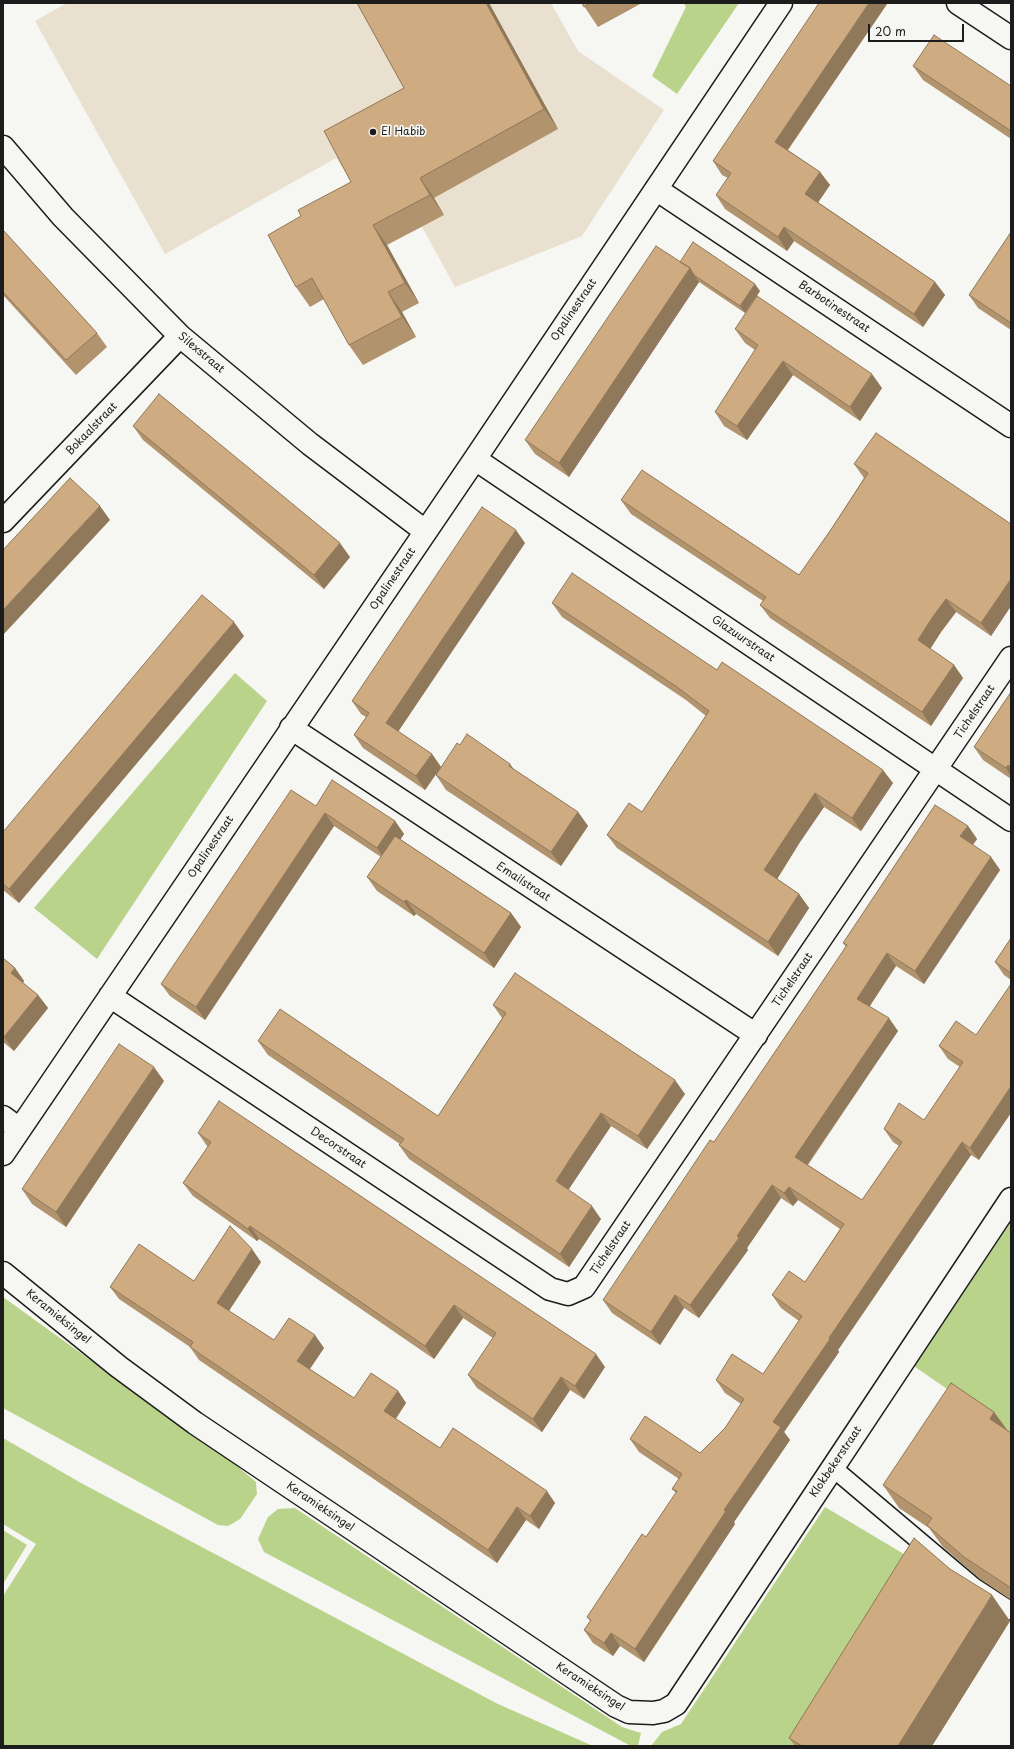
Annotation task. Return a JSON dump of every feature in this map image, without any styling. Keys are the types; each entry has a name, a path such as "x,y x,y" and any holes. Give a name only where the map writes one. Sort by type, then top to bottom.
{"street":[{"name":"Opalinestraat","path":"3,1154 11,1123 110,996 475,459 781,3"},
{"path":"958,3 1011,38"},
{"name":"Silexstraat","path":"3,147 63,217 180,336 310,444 425,532"},
{"name":"Barbotinestraat","path":"656,188 1011,426"},
{"name":"Bokaalstraat","path":"3,521 180,336"},
{"name":"Glazuurstraat","path":"475,459 1011,820"},
{"name":"Tichelstraat","path":"568,1294 584,1288 1011,658"},
{"name":"Emailstraat","path":"291,728 756,1036"},
{"name":"Decorstraat","path":"110,996 550,1289 568,1294"},
{"name":"Klokbekerstraat","path":"653,1713 664,1711 676,1704 1011,1199"},
{"name":"Keramieksingel","path":"3,1273 119,1367 195,1423 616,1706 630,1712 653,1713"}],"lane":[{"path":"833,1468 974,1587 1011,1611"}],"shaded area":[{"name":"El Habib","path":"67,3 551,3 578,51 664,110 582,236 455,287 382,154 346,173 336,158 165,254 35,21"}],"green space":[{"path":"684,3 739,3 677,94 652,76 686,7"},
{"path":"235,673 267,701 97,959 34,908"},
{"path":"1011,1202 1011,1433 905,1360"},
{"path":"3,1297 232,1462 256,1482 257,1494 240,1519 228,1526 218,1525 3,1408"},
{"path":"3,1438 81,1483 498,1704 593,1746 3,1746 3,1596 36,1544 3,1524"},
{"path":"825,1507 924,1566 810,1746 651,1746 662,1732 681,1724"},
{"path":"295,1508 622,1727 641,1733 638,1746 631,1746 264,1552 258,1539 268,1517 278,1509"},
{"path":"3,1530 27,1545 3,1584"}],"building":[{"path":"357,3 486,3 544,109 420,178 430,195 373,225 405,283 388,292 402,317 349,345 312,278 296,287 268,235 301,216 298,210 351,182 324,131 404,88"},
{"path":"582,3 590,3 584,7"},
{"path":"819,3 869,3 775,142 820,172 805,194 935,282 914,314 784,227 778,237 716,195 731,173 713,161"},
{"path":"934,35 1011,86 1011,131 913,66"},
{"path":"3,230 97,333 66,360 3,292"},
{"path":"1011,232 1011,323 969,295"},
{"path":"693,242 755,284 740,306 694,275 690,268 680,262"},
{"path":"656,246 690,268 559,463 525,440"},
{"path":"757,296 872,374 850,407 783,361 737,426 715,412 758,345 735,329"},
{"path":"159,394 340,543 314,575 133,426"},
{"path":"876,433 1011,524 1011,579 981,623 946,599 918,640 954,665 922,712 760,605 766,597 621,500 642,470 799,575 868,473 854,464"},
{"path":"70,478 100,506 3,610 3,550"},
{"path":"482,507 516,530 386,723 432,754 416,776 354,735 369,713 352,701"},
{"path":"572,573 717,670 722,662 883,770 852,818 815,793 764,870 799,894 768,942 607,835 629,803 642,812 709,711 677,687 552,603"},
{"path":"202,595 234,622 9,889 3,884 3,832"},
{"path":"1011,692 1011,767 1008,765 1006,768 974,747"},
{"path":"467,734 510,764 509,766 578,812 551,852 436,775 457,743 460,745"},
{"path":"332,780 395,821 377,848 325,813 196,1007 161,984 291,790 316,806"},
{"path":"935,805 968,826 960,836 991,857 915,971 887,953 857,999 889,1018 795,1157 862,1200 902,1142 884,1129 899,1103 924,1120 963,1062 939,1046 956,1021 976,1035 1011,984 1011,1086 970,1148 962,1142 829,1338 830,1339 773,1422 781,1427 724,1510 726,1511 635,1649 611,1633 604,1643 584,1630 591,1620 587,1617 642,1534 646,1537 677,1491 672,1489 682,1474 630,1439 645,1416 700,1453 725,1428 744,1399 716,1380 732,1354 763,1374 802,1316 772,1295 789,1271 805,1282 844,1224 789,1187 784,1193 772,1185 737,1236 739,1238 690,1305 675,1295 651,1332 603,1300 710,1140 714,1142 847,945 843,943"},
{"path":"395,836 511,913 484,953 406,900 404,902 367,877"},
{"path":"1011,938 1011,973 995,962"},
{"path":"3,958 15,968 11,973 38,995 4,1037 3,1036"},
{"path":"515,973 675,1080 638,1136 601,1113 570,1159 556,1181 592,1206 560,1254 399,1145 404,1139 258,1041 280,1009 438,1116 506,1013 493,1005"},
{"path":"119,1044 154,1067 56,1212 22,1189"},
{"path":"219,1101 596,1354 575,1386 561,1377 533,1419 468,1375 496,1333 454,1305 425,1346 250,1226 248,1229 183,1183 211,1142 198,1133"},
{"path":"230,1226 252,1249 217,1303 274,1340 289,1318 315,1335 297,1361 354,1398 371,1373 398,1391 384,1411 440,1448 453,1428 547,1491 530,1516 517,1507 488,1550 190,1347 193,1342 110,1287 139,1244 194,1281"},
{"path":"951,1383 994,1412 990,1419 1011,1433 1011,1588 964,1557 927,1525 932,1518 883,1485"},
{"path":"914,1538 950,1569 992,1595 898,1746 802,1746 789,1738"}],"place":[{"name":"El Habib","path":"373,132"}]}
